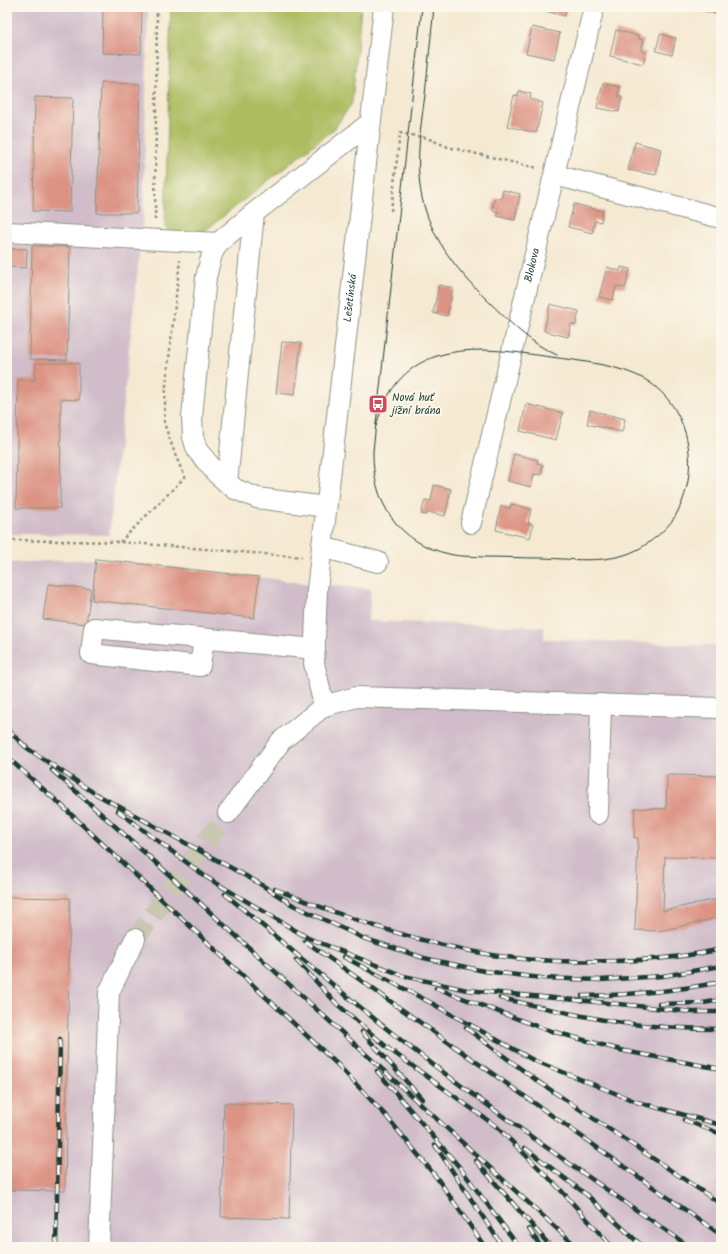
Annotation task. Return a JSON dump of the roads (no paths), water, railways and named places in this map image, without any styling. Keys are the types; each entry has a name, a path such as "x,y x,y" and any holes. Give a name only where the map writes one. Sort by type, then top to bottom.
{"street":[{"name":"Lešetínská","path":"324,706 314,663 317,590 384,7"},
{"name":"Blokova","path":"471,522 594,7"},
{"path":"326,507 257,498 235,489 210,466 197,450 193,437 192,417 206,277 212,254 218,243 254,213 370,123"},
{"path":"554,175 721,218"},
{"path":"227,483 254,213"},
{"path":"7,232 218,243"},
{"path":"321,552 378,562"},
{"path":"204,639 200,666 92,654 94,628 315,649"},
{"path":"228,813 281,741 324,706 356,697 721,708"},
{"path":"598,814 600,704"},
{"path":"99,1247 109,992 135,939"}],"tunnel":[{"path":"135,939 228,813"}],"tram line":[{"path":"376,426 385,401 401,378 418,364 438,356 460,351 482,350 506,351 587,362 613,367 636,375 646,380 661,392 681,421 687,439 689,475 685,494 678,511 667,527 658,536 631,553 606,559 580,560 483,557 449,554 431,549 415,540 402,530 392,518 383,503 377,487 373,451 422,7"},
{"path":"434,7 419,154 420,183 426,212 444,249 469,281 528,338 557,355"}],"railway":[{"path":"7,729 27,748 94,793 257,882 293,905 363,938 424,958 484,971 541,978 600,980 663,976 721,966"},
{"path":"7,757 60,804 338,1065 387,1117 437,1178 485,1247"},
{"path":"52,770 154,861 577,1247"},
{"path":"118,811 206,877 308,938 404,976 467,990 692,1012 721,1012"},
{"path":"275,889 347,917 396,933 446,946 502,957 548,961 616,961 669,958 721,949"},
{"path":"225,894 397,1037 542,1144 690,1247"},
{"path":"305,941 721,1235"},
{"path":"344,957 435,1005 533,1060 637,1102 721,1125"},
{"path":"296,960 337,1004 389,1049 497,1127 558,1187 612,1247"},
{"path":"582,996 652,992 721,982"},
{"path":"436,988 544,1029 624,1051 721,1069"},
{"path":"500,998 607,1021 672,1028 721,1029"},
{"path":"659,1004 703,1003 721,1000"},
{"path":"466,1028 536,1080 721,1204"},
{"path":"362,1032 422,1099"},
{"path":"56,1247 60,1039"},
{"path":"377,1071 461,1169 519,1247"},
{"path":"684,1120 721,1134"},
{"path":"435,1145 503,1247"},
{"path":"525,1148 587,1195 643,1247"},
{"path":"476,1161 551,1247"},
{"path":"529,1229 541,1247"}],"place":[{"name":"Nová huť jižní brána","path":"378,404"}]}
